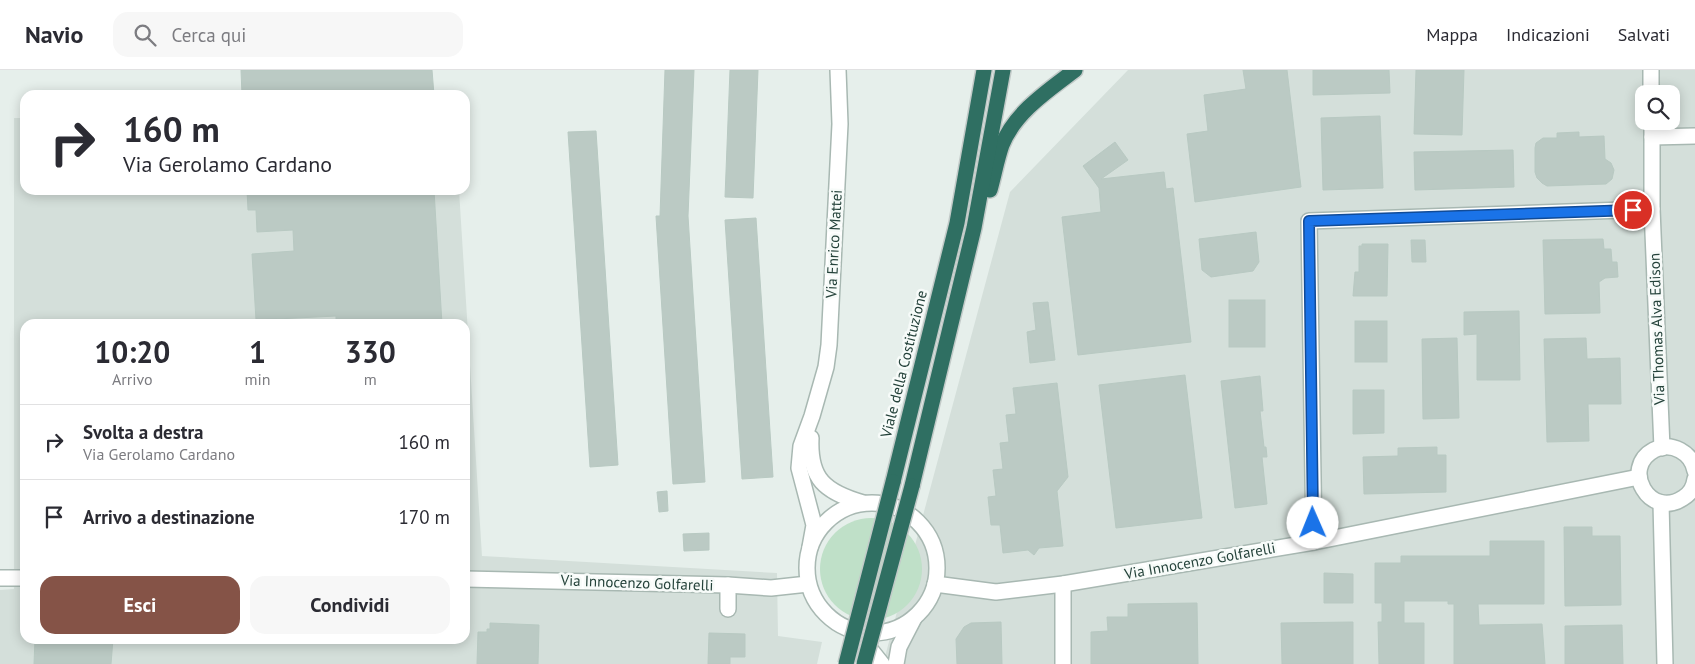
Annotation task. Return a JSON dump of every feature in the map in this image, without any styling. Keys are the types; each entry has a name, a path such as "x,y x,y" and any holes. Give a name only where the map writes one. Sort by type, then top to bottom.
{"highway":[{"name":"Viale della Costituzione","path":"846,664 957,223 984,70"},
{"path":"864,664 912,486 974,228 1003,70"},
{"path":"974,228 986,204 1002,145 1010,130 1035,101 1075,70"}],"street":[{"name":"Via Enrico Mattei","path":"810,547 814,525 799,468 801,446 812,416 826,366 829,345 840,124 838,70"},
{"path":"1651,70 1652,85"},
{"name":"Via Thomas Alva Edison","path":"1652,130 1652,209 1662,448"},
{"path":"1652,137 1695,136"},
{"path":"1314,542 1309,221 1652,209"},
{"name":"Via Enrico Mattei","path":"812,416 810,456 814,469 823,483 831,490 840,496 863,503"},
{"path":"1670,447 1685,453 1691,459 1695,471 1691,491 1685,497 1670,503 1652,500 1641,486 1639,477 1643,461 1648,455 1662,448 1670,447"},
{"name":"Via Innocenzo Golfarelli","path":"936,584 996,592 1063,584 1314,542 1639,477"},
{"path":"896,664 899,647 914,618 928,602 936,584 937,566 934,548 926,531 914,518 898,508 881,503 863,503 845,508 830,518 818,531 810,547 807,559 808,584 815,600 826,614 840,625 856,632 877,633 897,628 914,618"},
{"path":"1661,503 1665,664"},
{"path":"0,578 20,578"},
{"name":"Via Innocenzo Golfarelli","path":"470,579 728,585 771,588 808,584"},
{"path":"1063,584 1063,664"},
{"path":"728,585 728,609"},
{"path":"856,632 882,664"}],"shaded area":[{"path":"1128,70 1695,70 1695,664 883,664 1010,192"},
{"path":"14,118 20,118 20,195 459,195 467,319 20,319 20,644 470,644 470,365 482,556 777,573 778,636 822,642 817,664 0,664 0,590 14,589"}],"green space":[{"path":"871,518 891,522 907,533 918,549 922,569 918,589 907,605 891,616 871,620 851,616 835,605 824,589 820,569 824,549 835,533 851,522"}],"building":[{"path":"241,70 432,70 434,90 242,90"},
{"path":"665,70 694,70 688,216 705,482 673,484 656,216 660,216"},
{"path":"730,70 758,70 753,198 725,197"},
{"path":"1243,70 1287,70 1301,187 1195,202 1187,134 1208,131 1204,95 1246,89"},
{"path":"1313,70 1389,70 1390,93 1313,95"},
{"path":"1416,70 1464,70 1462,135 1414,134"},
{"path":"1380,116 1383,188 1323,190 1321,118"},
{"path":"596,131 618,465 590,467 568,132"},
{"path":"1579,132 1579,137 1604,136 1605,159 1611,163 1614,170 1612,179 1606,184 1547,186 1542,183 1537,178 1535,172 1536,143 1543,138 1557,138 1557,133"},
{"path":"1115,142 1128,160 1101,179 1164,172 1166,189 1173,188 1191,342 1078,355 1062,217 1101,212 1099,188 1083,166"},
{"path":"1513,150 1514,187 1415,190 1414,152"},
{"path":"247,195 434,195 442,319 336,319 336,316 256,319 252,254 294,251 293,230 257,232 256,210 248,210"},
{"path":"756,218 773,477 742,479 725,220"},
{"path":"1256,232 1259,262 1253,271 1211,277 1202,270 1199,239"},
{"path":"1603,239 1604,249 1611,249 1612,262 1617,262 1618,277 1605,278 1599,282 1600,313 1545,314 1543,240"},
{"path":"1411,240 1425,240 1426,262 1412,262"},
{"path":"1362,244 1388,244 1387,296 1353,296 1355,272 1359,272 1359,246 1362,246"},
{"path":"1229,300 1265,300 1265,347 1229,347"},
{"path":"1048,302 1055,360 1030,363 1027,332 1036,330 1033,303"},
{"path":"1519,311 1520,380 1477,380 1477,334 1464,335 1464,312"},
{"path":"1355,321 1387,321 1387,362 1355,362"},
{"path":"1457,338 1459,418 1423,419 1422,339"},
{"path":"1586,338 1587,359 1620,358 1621,404 1588,404 1589,441 1547,442 1544,339"},
{"path":"1185,375 1202,518 1116,528 1099,385"},
{"path":"1260,376 1263,411 1260,411 1267,457 1262,457 1267,504 1235,508 1221,381"},
{"path":"1057,383 1068,477 1057,491 1063,546 1039,548 1034,555 1028,550 1003,553 1000,525 991,525 988,497 996,496 993,470 1003,469 1000,443 1009,442 1006,415 1016,414 1013,388"},
{"path":"1353,390 1384,390 1384,433 1353,434"},
{"path":"1437,447 1437,455 1446,455 1446,492 1364,494 1363,457 1398,456 1398,448"},
{"path":"667,491 668,511 659,512 657,492"},
{"path":"1564,527 1592,527 1592,536 1620,536 1621,605 1565,606"},
{"path":"709,533 709,550 684,551 683,534"},
{"path":"1490,541 1544,541 1544,604 1478,604 1479,625 1542,624 1545,664 1454,664 1454,604 1448,604 1448,601 1404,601 1404,623 1424,623 1424,664 1379,664 1378,622 1382,622 1382,603 1375,603 1375,563 1401,563 1401,556 1490,556"},
{"path":"1324,573 1353,574 1353,603 1324,603"},
{"path":"1197,603 1198,664 1091,664 1091,632 1108,631 1107,617 1128,617 1128,604"},
{"path":"1001,622 1002,664 957,664 956,639 964,627 971,623"},
{"path":"1353,622 1353,664 1282,664 1281,623"},
{"path":"490,623 539,625 538,664 477,664 478,632 487,632 487,629 490,629"},
{"path":"1622,625 1623,664 1565,664 1565,626"},
{"path":"709,633 745,634 745,657 730,657 730,664 708,664"},
{"path":"35,644 113,644 111,664 34,664"}],"route":[{"path":"1313,523 1309,221 1633,210"}]}
